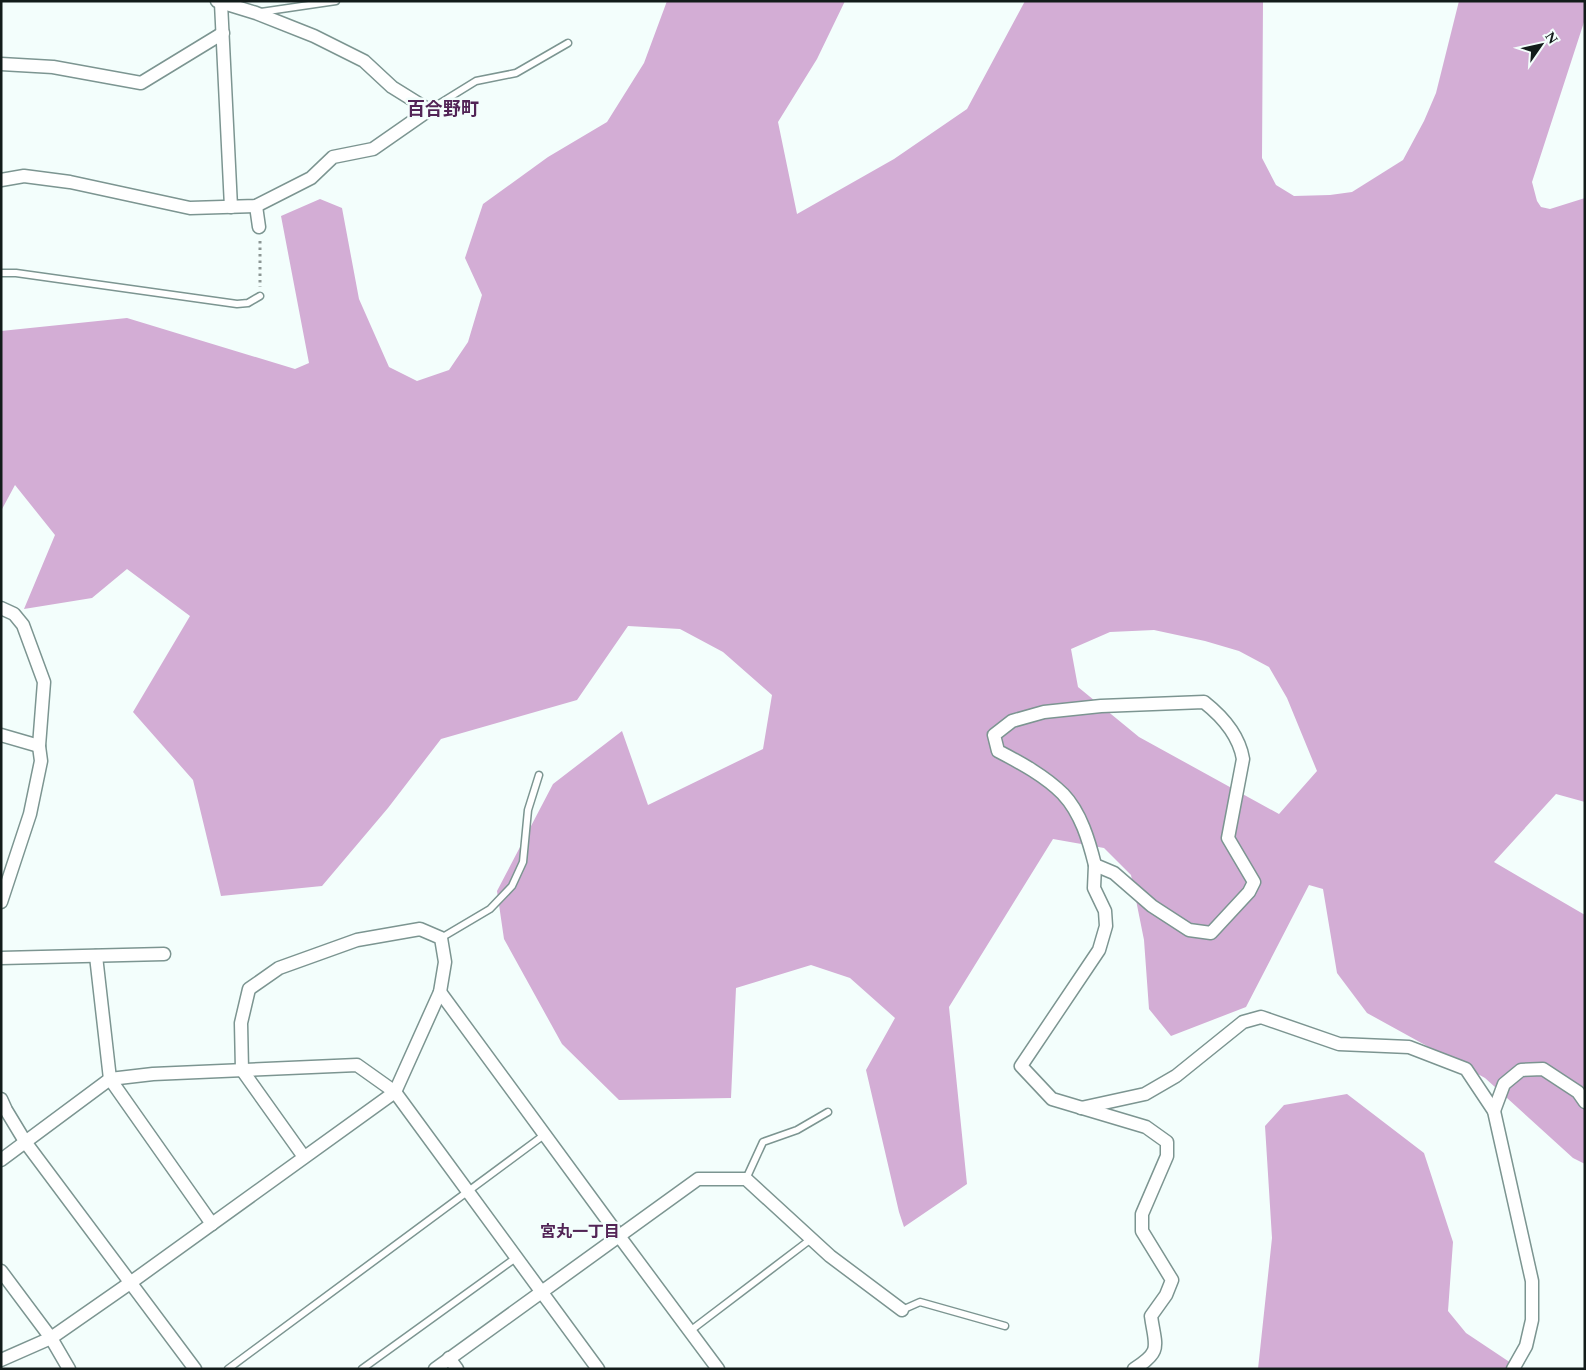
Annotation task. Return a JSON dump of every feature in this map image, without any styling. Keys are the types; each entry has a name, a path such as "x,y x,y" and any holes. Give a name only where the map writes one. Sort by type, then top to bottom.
{"street":[{"path":"1,180 24,176 70,182 190,208 256,206 311,178 333,157 373,149 429,110 392,87 364,61 314,36 256,13 219,2 231,206"},
{"path":"1,64 52,67 141,83 222,33"},
{"path":"256,206 260,228"},
{"path":"1,608 14,614 23,625 44,682 39,746 41,761 30,814 1,902"},
{"path":"1094,865 1114,873 1152,906 1189,930 1212,933 1249,892 1254,882 1228,838 1243,759 1241,747 1219,714 1204,702 1101,706 1044,712 1012,721 994,735 998,751 1021,763 1064,795 1078,816 1088,839 1094,865 1094,888 1105,910 1106,926 1099,950 1021,1066 1052,1098 1146,1127 1167,1142 1167,1156 1142,1214 1142,1231 1172,1280 1166,1295 1151,1316 1156,1349 1150,1360 1134,1369"},
{"path":"1,735 39,746"},
{"path":"1,1360 51,1338 395,1092 440,992 445,962 441,938 420,929 357,940 279,968 250,990 241,1022 242,1070 304,1157"},
{"path":"1,958 164,954"},
{"path":"96,956 110,1079 212,1224"},
{"path":"440,992 718,1369"},
{"path":"1082,1108 1145,1094 1176,1076 1243,1022 1261,1017 1339,1044 1408,1047 1466,1069 1494,1111 1532,1281 1532,1320 1526,1346 1513,1369"},
{"path":"1,1160 110,1079 153,1074 357,1065 395,1092 598,1369"},
{"path":"1494,1111 1504,1084 1522,1070 1543,1069 1578,1092 1585,1102"},
{"path":"1,1099 26,1143 195,1369"},
{"path":"435,1369 698,1180 746,1179 830,1256 902,1310"},
{"path":"1,1270 51,1338 69,1369"},
{"path":"449,1358 457,1369"}],"lane":[{"path":"256,13 336,1"},
{"path":"429,110 476,82 516,73 568,43"},
{"path":"1,274 16,273 237,304 248,304 260,296"},
{"path":"441,938 490,909 512,886 523,862 528,810 539,776"},
{"path":"746,1179 763,1142 797,1130 828,1112"},
{"path":"228,1369 544,1134"},
{"path":"690,1331 810,1239"},
{"path":"362,1369 517,1257"},
{"path":"902,1310 920,1302 1005,1326"}],"path":[{"path":"260,228 260,296"}],"shaded area":[{"path":"667,1 845,1 817,59 778,122 797,214 894,159 967,109 1025,1 1263,1 1262,158 1276,185 1294,196 1330,195 1352,192 1403,160 1424,121 1436,93 1459,1 1585,1 1585,19 1532,182 1537,201 1541,207 1550,209 1585,198 1585,802 1556,794 1494,862 1585,915 1585,1164 1573,1158 1485,1078 1367,1013 1337,973 1323,889 1309,885 1246,1007 1171,1036 1149,1009 1144,940 1131,875 1104,848 1053,839 949,1007 967,1184 904,1227 866,1070 895,1018 850,978 811,965 736,988 731,1098 619,1100 562,1044 504,939 497,891 553,784 622,731 648,805 763,749 772,695 723,652 680,629 628,626 577,700 441,739 388,808 322,886 221,896 193,780 133,712 190,616 127,569 92,598 24,609 55,535 15,485 1,511 1,331 127,318 295,369 309,363 281,216 320,199 342,208 359,299 389,367 417,381 449,370 468,342 482,295 465,258 483,204 548,157 607,122 644,63","holes":["1154,630 1205,641 1239,651 1269,667 1287,698 1317,771 1279,814 1139,737 1078,687 1071,649 1110,632"]},
{"path":"1347,1094 1424,1153 1453,1242 1448,1311 1466,1333 1520,1369 1258,1369 1272,1238 1265,1126 1284,1105"}],"district":[{"name":"百合野町","path":"443,109"},
{"name":"宮丸一丁目","path":"580,1231"}]}
